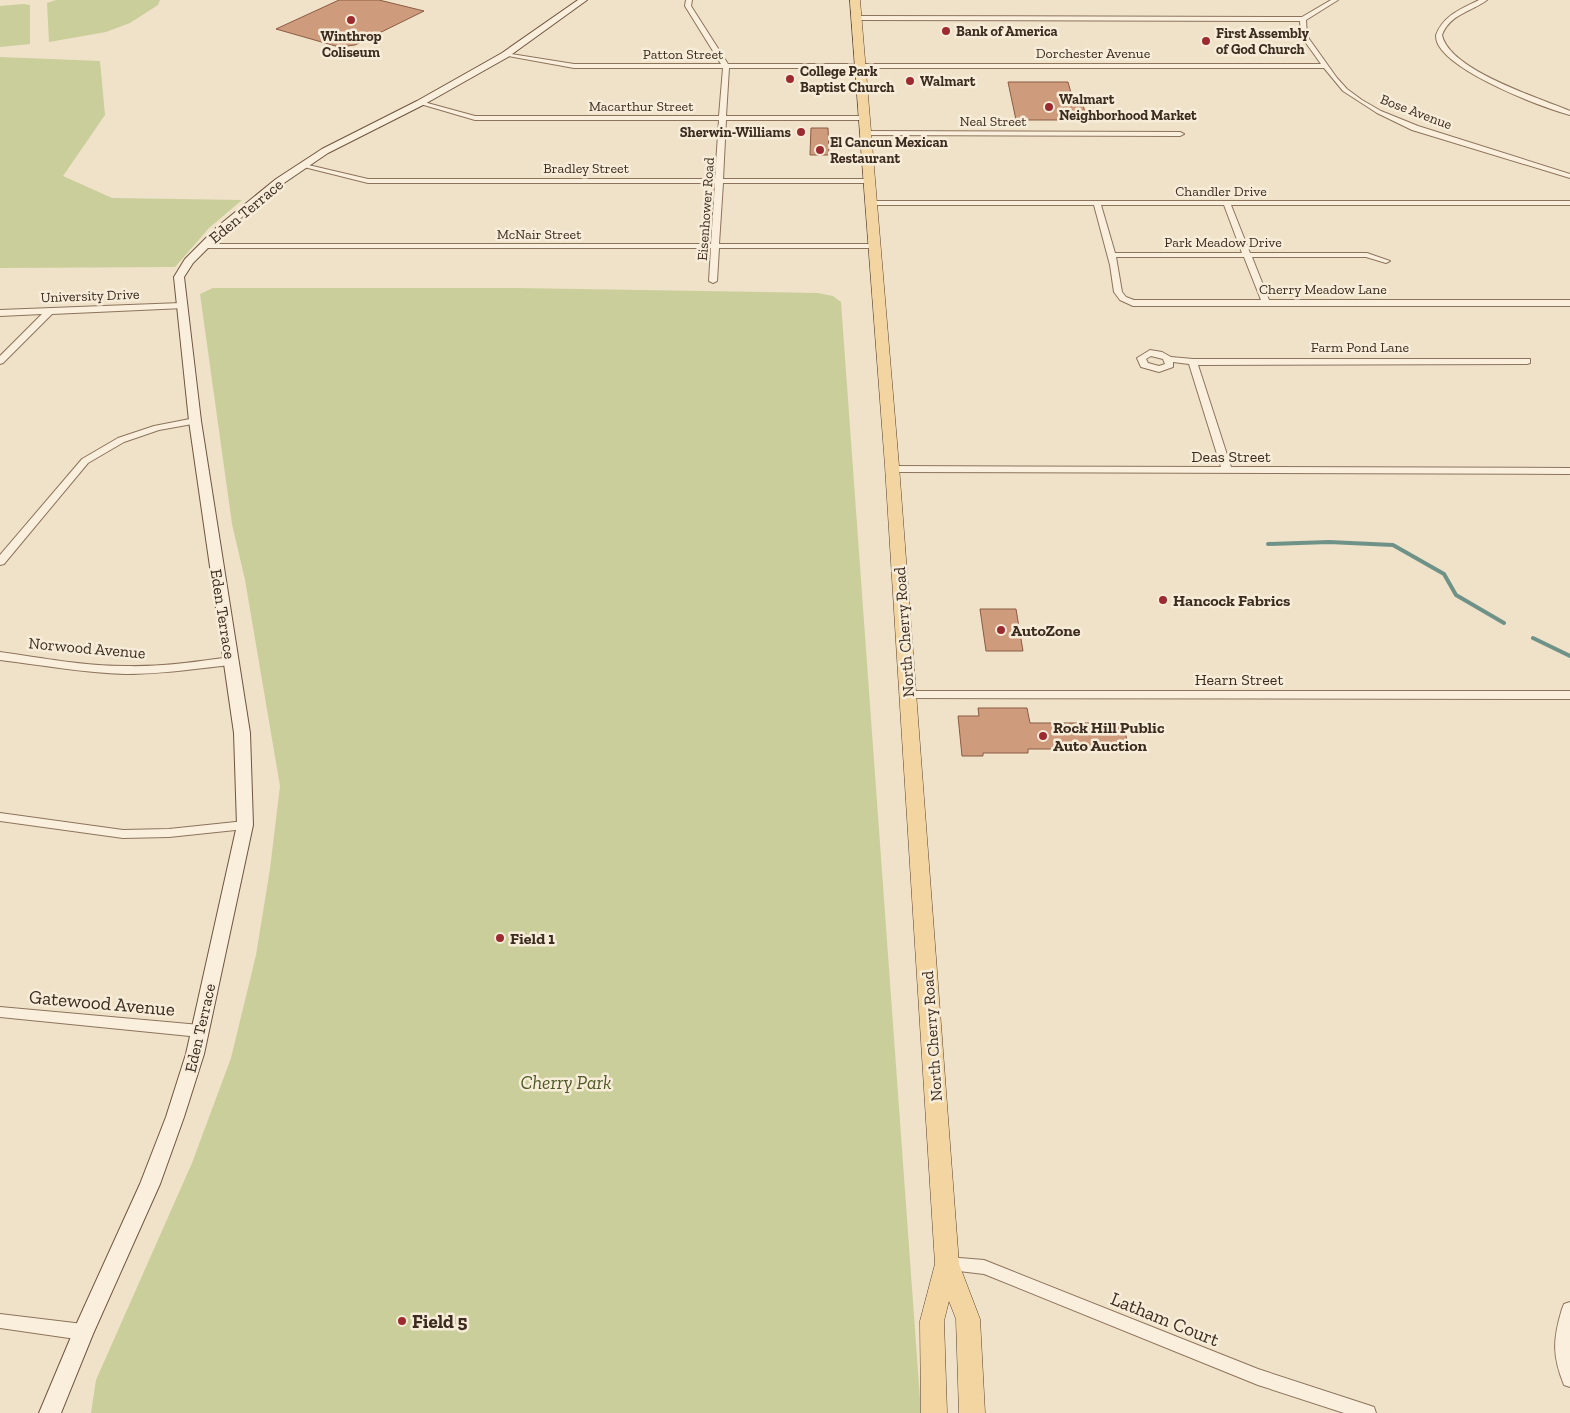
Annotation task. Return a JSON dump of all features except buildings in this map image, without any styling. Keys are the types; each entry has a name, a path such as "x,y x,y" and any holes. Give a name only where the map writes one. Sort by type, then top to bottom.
{"main road":[{"name":"North Cherry Road","path":"855,0 892,469 947,1264 968,1319 972,1413"},
{"name":"North Cherry Road","path":"934,1413 932,1321 947,1264"}],"street":[{"name":"Eden Terrace","path":"50,1413 83,1332 150,1184 175,1117 195,1054 244,825 242,733 195,420 179,277 189,260 227,223 259,196 325,151 420,103 505,55 583,0"},
{"path":"689,0 688,6 726,66"},
{"path":"856,18 1303,19 1335,0"},
{"path":"1484,0 1453,16 1446,22 1439,35 1441,45 1450,55 1465,66 1490,79 1570,113"},
{"name":"Bose Avenue","path":"1303,19 1304,36 1325,66 1345,90 1379,112 1415,128 1570,176"},
{"name":"Patton Street","path":"505,55 574,66 861,66"},
{"name":"Eisenhower Road","path":"713,281 721,181 726,66"},
{"name":"Dorchester Avenue","path":"861,66 1325,66"},
{"name":"Macarthur Street","path":"420,103 475,118 864,118"},
{"name":"Neal Street","path":"866,133 1180,134"},
{"name":"Bradley Street","path":"304,166 368,181 869,181"},
{"name":"Chandler Drive","path":"871,203 1570,203"},
{"path":"1097,204 1112,255"},
{"path":"1227,204 1266,303"},
{"name":"McNair Street","path":"204,246 874,246"},
{"name":"Park Meadow Drive","path":"1112,255 1367,255 1386,261"},
{"name":"Cherry Meadow Lane","path":"1112,255 1115,271 1114,279 1118,294 1126,301 1139,303 1570,303"},
{"name":"University Drive","path":"0,313 181,306"},
{"path":"0,361 49,312"},
{"name":"Farm Pond Lane","path":"1170,359 1193,362 1526,360"},
{"path":"1193,362 1227,471"},
{"path":"0,562 85,461 121,440 157,428 195,420"},
{"name":"Deas Street","path":"892,469 1570,471"},
{"name":"Norwood Avenue","path":"0,656 101,668 142,670 186,668 230,661"},
{"name":"Hearn Street","path":"908,695 1570,695"},
{"path":"0,817 123,834 169,833 244,825"},
{"name":"Gatewood Avenue","path":"0,1012 200,1031"},
{"name":"Latham Court","path":"947,1264 984,1267 1258,1378 1368,1413"},
{"path":"1570,1309 1561,1337 1564,1366 1570,1380"},
{"path":"0,1321 83,1332"}],"green space":[{"path":"56,0 160,0 158,5 130,23 106,32 49,42 47,3"},
{"path":"30,5 30,44 0,47 0,6"},
{"path":"0,57 100,61 105,115 63,176 112,198 242,200 209,228 175,267 0,268"},
{"name":"Cherry Park","path":"213,288 517,288 818,293 833,296 841,302 921,1413 91,1413 96,1380 192,1163 231,1058 256,955 270,869 280,786 245,580 232,524 200,294"}],"waterway":[{"path":"1268,544 1329,542 1393,545 1444,574 1456,595 1504,623"},
{"path":"1533,638 1570,656"}],"place":[{"name":"Winthrop Coliseum","path":"351,20"},
{"name":"Bank of America","path":"946,31"},
{"name":"First Assembly of God Church","path":"1206,41"},
{"name":"College Park Baptist Church","path":"790,79"},
{"name":"Walmart","path":"910,81"},
{"name":"Walmart Neighborhood Market","path":"1049,107"},
{"name":"Sherwin-Williams","path":"801,132"},
{"name":"El Cancun Mexican Restaurant","path":"820,150"},
{"name":"Hancock Fabrics","path":"1163,600"},
{"name":"AutoZone","path":"1001,630"},
{"name":"Rock Hill Public Auto Auction","path":"1043,736"},
{"name":"Field 1","path":"500,938"},
{"name":"Field 5","path":"402,1321"}]}
